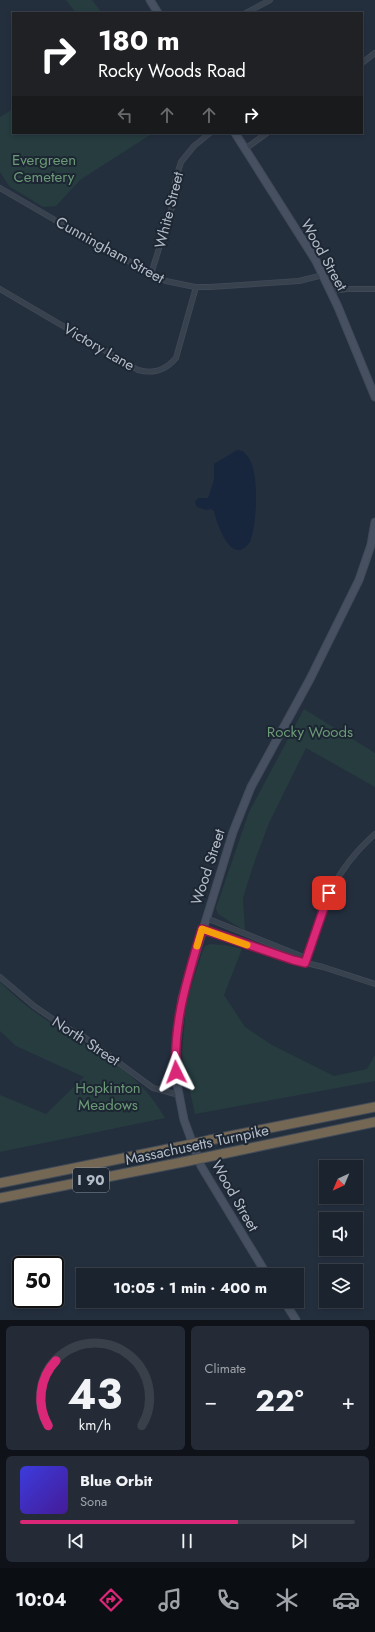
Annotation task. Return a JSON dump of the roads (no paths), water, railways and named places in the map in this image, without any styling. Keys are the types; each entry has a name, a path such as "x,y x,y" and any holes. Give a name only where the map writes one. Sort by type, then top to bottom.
{"highway":[{"name":"Massachusetts Turnpike","path":"0,1183 375,1107"},
{"name":"Massachusetts Turnpike","path":"0,1198 375,1122"}],"main road":[{"path":"150,0 157,12"},
{"name":"Wood Street","path":"236,134 304,242 323,275 375,397"},
{"name":"Wood Street","path":"263,1268 201,1166 184,1120 179,1094 176,1059 178,1022 185,986 202,929 233,832 247,795 310,679 359,580 371,545 375,522"},
{"path":"288,1308 296,1320"}],"street":[{"path":"248,12 270,0"},
{"path":"363,62 375,53"},
{"name":"White Street","path":"151,274 172,207 175,181 181,162 194,146 209,134"},
{"path":"245,149 266,134"},
{"name":"Cunningham Street","path":"0,188 98,245 151,274 173,283 196,287 299,281 323,275"},
{"name":"Victory Lane","path":"0,289 138,370 152,373 172,363 176,358 196,287"},
{"path":"331,291 347,289 375,289"},
{"path":"306,960 318,920 335,882 349,860 375,834"},
{"path":"206,918 323,967 375,984"},
{"path":"202,929 293,960 306,960"},
{"name":"North Street","path":"0,976 34,1006 60,1024 84,1037 153,1088 179,1094"}],"water":[{"path":"237,450 243,451 253,467 256,488 254,524 250,542 245,548 238,550 228,544 224,538 217,523 214,511 211,509 206,510 197,507 195,502 198,498 208,498 214,480 214,464"}],"park label":[{"name":"Evergreen Cemetery","path":"44,168"},
{"name":"Rocky Woods","path":"310,732"},
{"name":"Hopkinton Meadows","path":"108,1096"}]}
